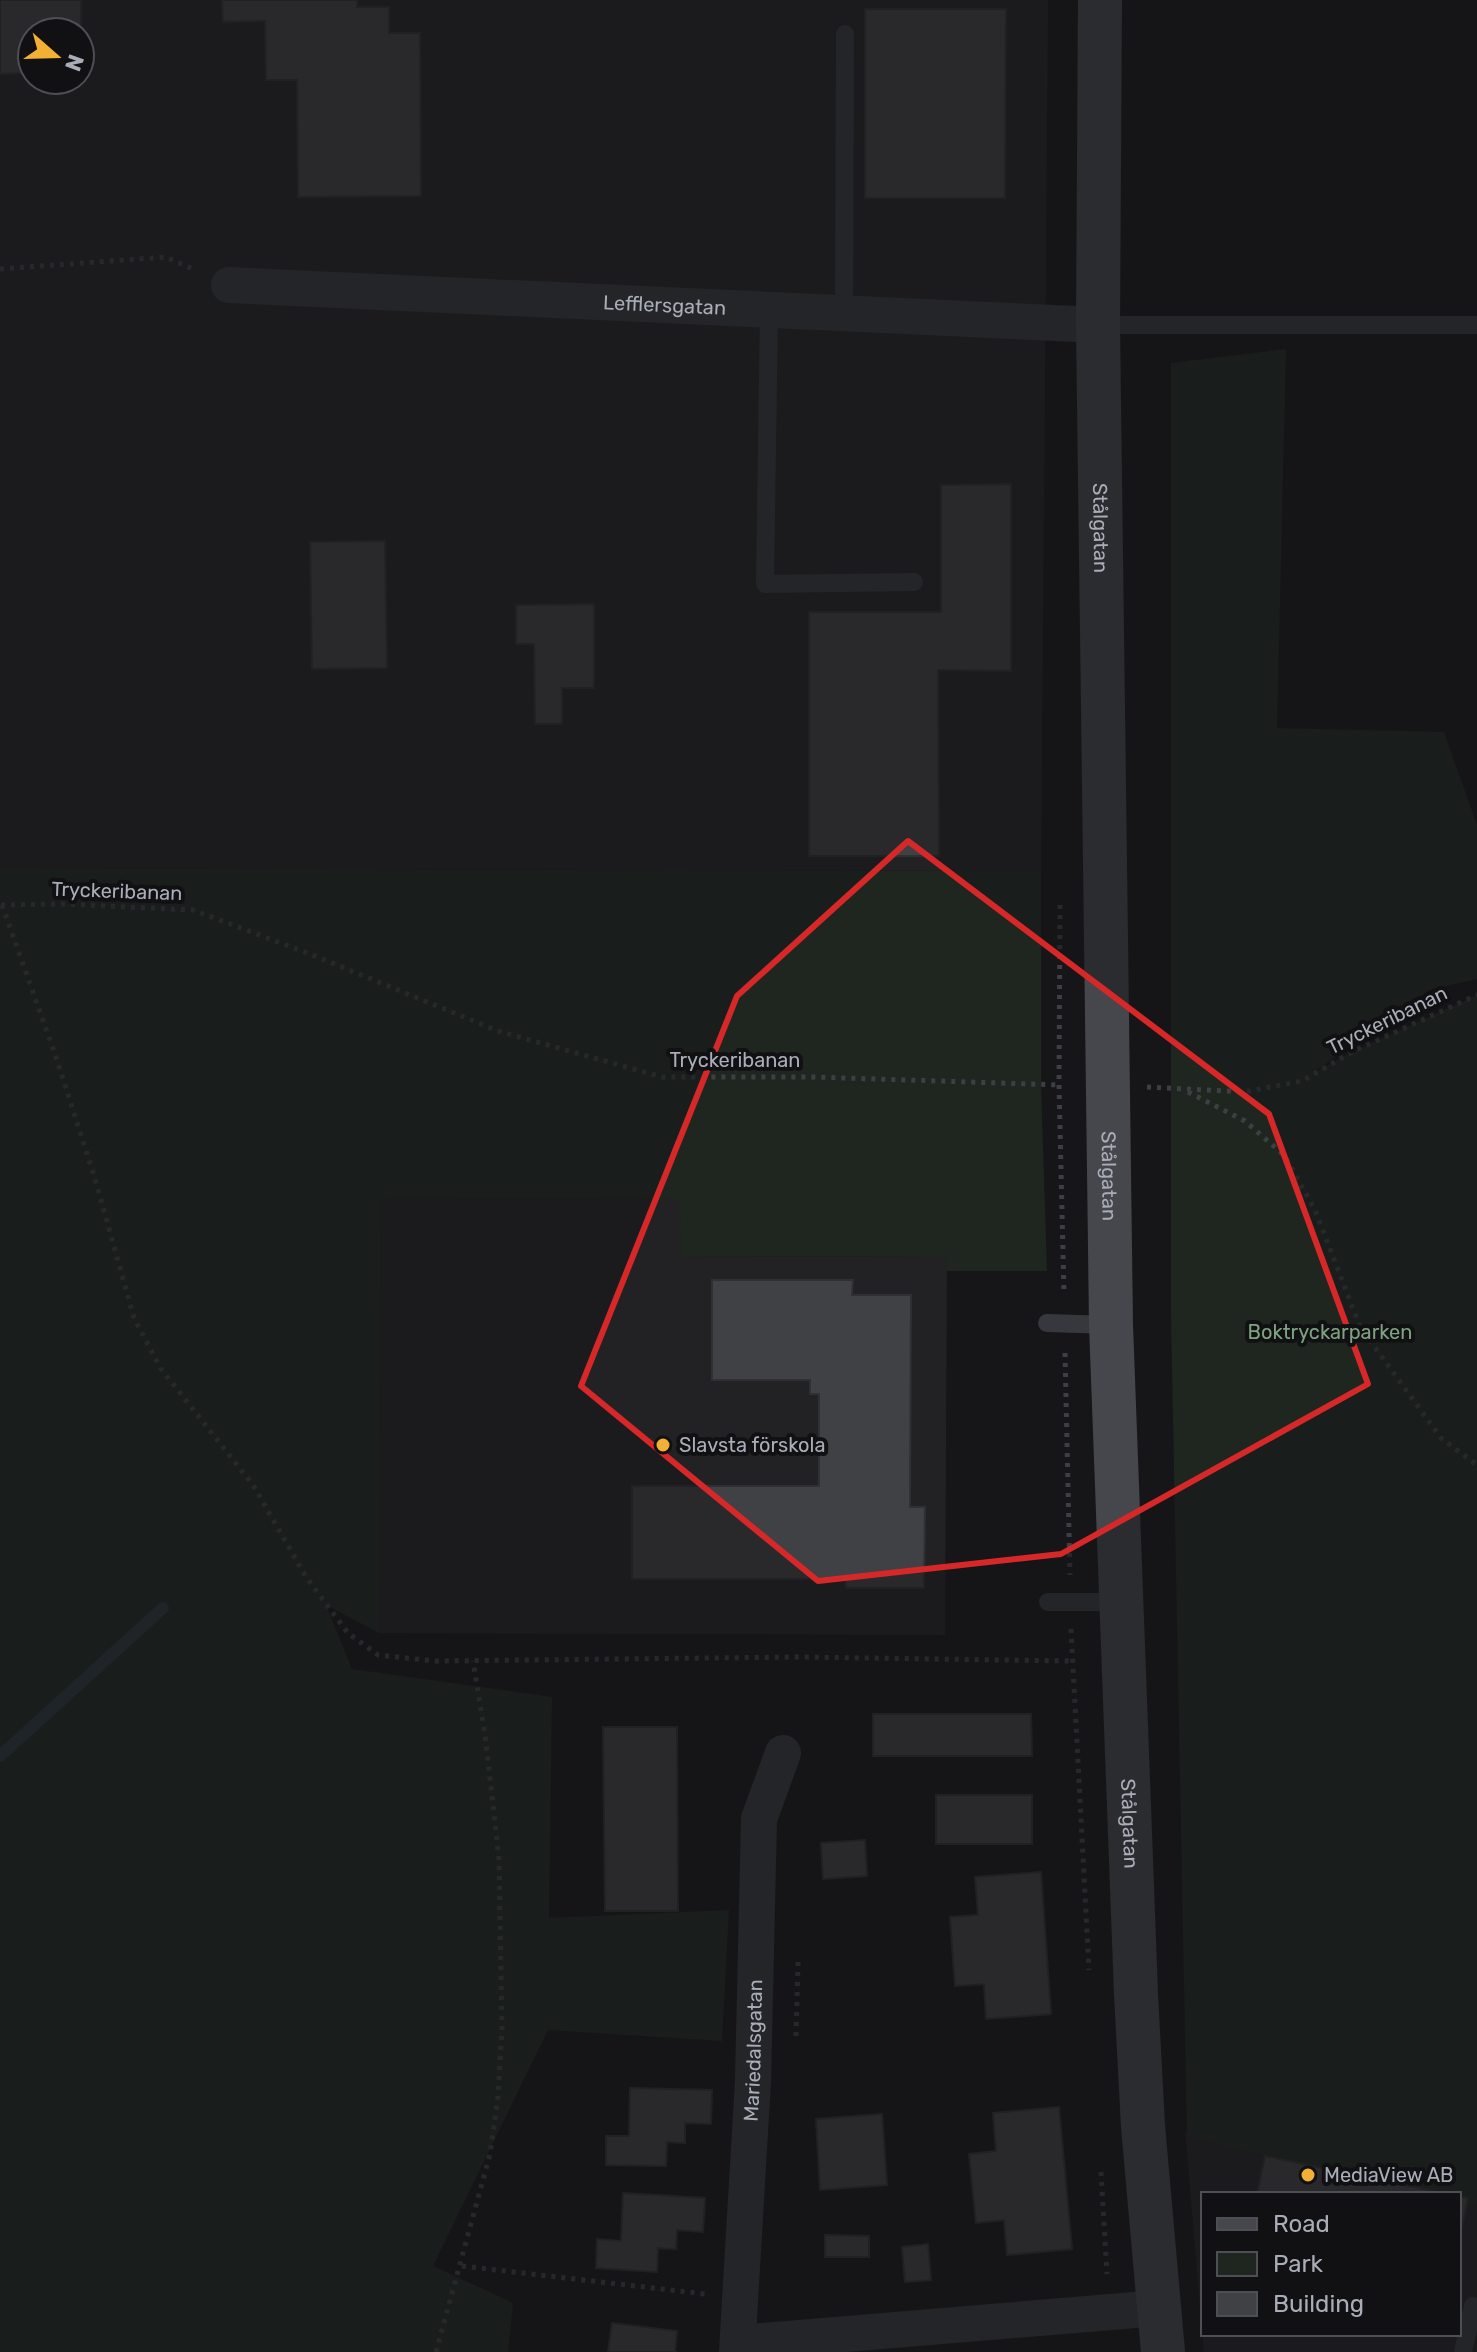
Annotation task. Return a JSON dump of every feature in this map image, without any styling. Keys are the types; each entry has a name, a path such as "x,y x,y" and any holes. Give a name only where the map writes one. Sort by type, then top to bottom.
{"street":[{"name":"Stålgatan","path":"1100,0 1098,325 1111,1325 1136,1994 1143,2126 1163,2352"},
{"name":"Lefflersgatan","path":"229,285 1098,325"},
{"name":"Mariedalsgatan","path":"737,2348 753,2081 759,1819 783,1753"},
{"path":"737,2348 1159,2308"}],"lane":[{"path":"844,313 845,34"},
{"path":"769,310 765,584 914,582"},
{"path":"1098,325 1477,325"},
{"path":"1047,1323 1111,1325"},
{"path":"1048,1602 1120,1602"},
{"path":"1463,2352 1473,2306 1477,2307"}],"path":[{"path":"0,269 166,257 229,285"},
{"name":"Tryckeribanan","path":"1,905 62,904 193,910 498,1031 662,1077 1110,1084 1244,1092 1302,1081 1352,1052 1477,995"},
{"path":"1,905 56,1057 96,1182 134,1318 161,1369 253,1485 306,1577 348,1633 378,1655 435,1661 799,1657 1071,1661"},
{"path":"1184,1090 1245,1121 1285,1156 1315,1210 1360,1327 1441,1438 1477,1465"},
{"path":"436,2352 462,2266 490,2154 498,2096 502,2027 499,1859 473,1661"},
{"path":"462,2266 742,2298"}],"highlighted area":[{"path":"908,841 1269,1114 1368,1384 1061,1554 818,1581 581,1386 737,996"}],"shaded area":[{"path":"0,0 1048,0 1041,871 0,868"},
{"name":"Slavsta förskola","path":"382,1198 681,1199 681,1256 947,1257 945,1635 379,1633"},
{"path":"1185,2129 1188,2137 1438,2192 1201,2192 1201,2317"},
{"path":"1461,2196 1477,2200 1477,2352 1204,2352 1203,2336 1461,2336"}],"green space":[{"name":"Boktryckarparken","path":"1286,349 1277,728 1444,732 1477,825 1477,979 1432,989 1311,1074 1477,995 1477,2206 1461,2202 1461,2192 1418,2192 1187,2137 1171,1316 1171,363"},
{"path":"0,868 1041,871 1041,1084 1047,1271 947,1271 946,1257 681,1256 680,1199 382,1198 379,1633 326,1605 352,1669 552,1697 549,1918 729,1910 722,2041 548,2030 433,2266 513,2303 508,2352 0,2352"}],"building":[{"path":"0,0 81,0 81,16 16,16 16,74 0,74"},
{"path":"222,0 357,0 357,7 389,7 389,33 420,33 421,196 298,197 297,80 266,80 265,21 223,22"},
{"path":"865,9 1006,9 1005,198 865,198"},
{"path":"1011,484 1011,671 938,670 939,856 809,856 809,612 941,612 941,485"},
{"path":"385,541 387,668 312,669 310,542"},
{"path":"594,604 594,688 562,688 562,724 535,724 534,644 516,644 516,605"},
{"path":"712,1280 853,1280 852,1295 911,1295 910,1507 925,1507 924,1588 846,1588 845,1579 632,1579 632,1486 819,1486 819,1394 810,1394 810,1380 712,1380"},
{"path":"873,1714 1031,1714 1032,1756 873,1756"},
{"path":"603,1727 677,1727 678,1911 605,1911"},
{"path":"936,1795 1032,1795 1032,1844 936,1844"},
{"path":"865,1840 867,1876 823,1879 821,1843"},
{"path":"1041,1872 1051,2014 986,2019 984,1984 955,1986 950,1917 978,1915 975,1877"},
{"path":"630,2088 712,2090 711,2124 685,2123 685,2143 667,2142 666,2166 606,2165 606,2136 629,2136"},
{"path":"1059,2107 1072,2249 1007,2255 1004,2220 976,2223 969,2154 996,2151 993,2113"},
{"path":"882,2114 887,2185 820,2190 816,2119"},
{"name":"MediaView AB","path":"1265,2156 1437,2192 1257,2192"},
{"path":"623,2193 705,2198 703,2232 677,2230 676,2249 658,2248 657,2272 596,2268 597,2239 621,2241"},
{"name":"MediaView AB","path":"1461,2196 1468,2198 1461,2232"},
{"path":"825,2235 869,2236 869,2257 825,2257"},
{"path":"928,2244 931,2280 905,2282 902,2247"},
{"path":"612,2323 677,2331 675,2352 608,2352"}],"waterway":[{"path":"0,1756 163,1608"}],"place":[{"name":"Slavsta förskola","path":"663,1445"},
{"name":"MediaView AB","path":"1308,2175"}]}
